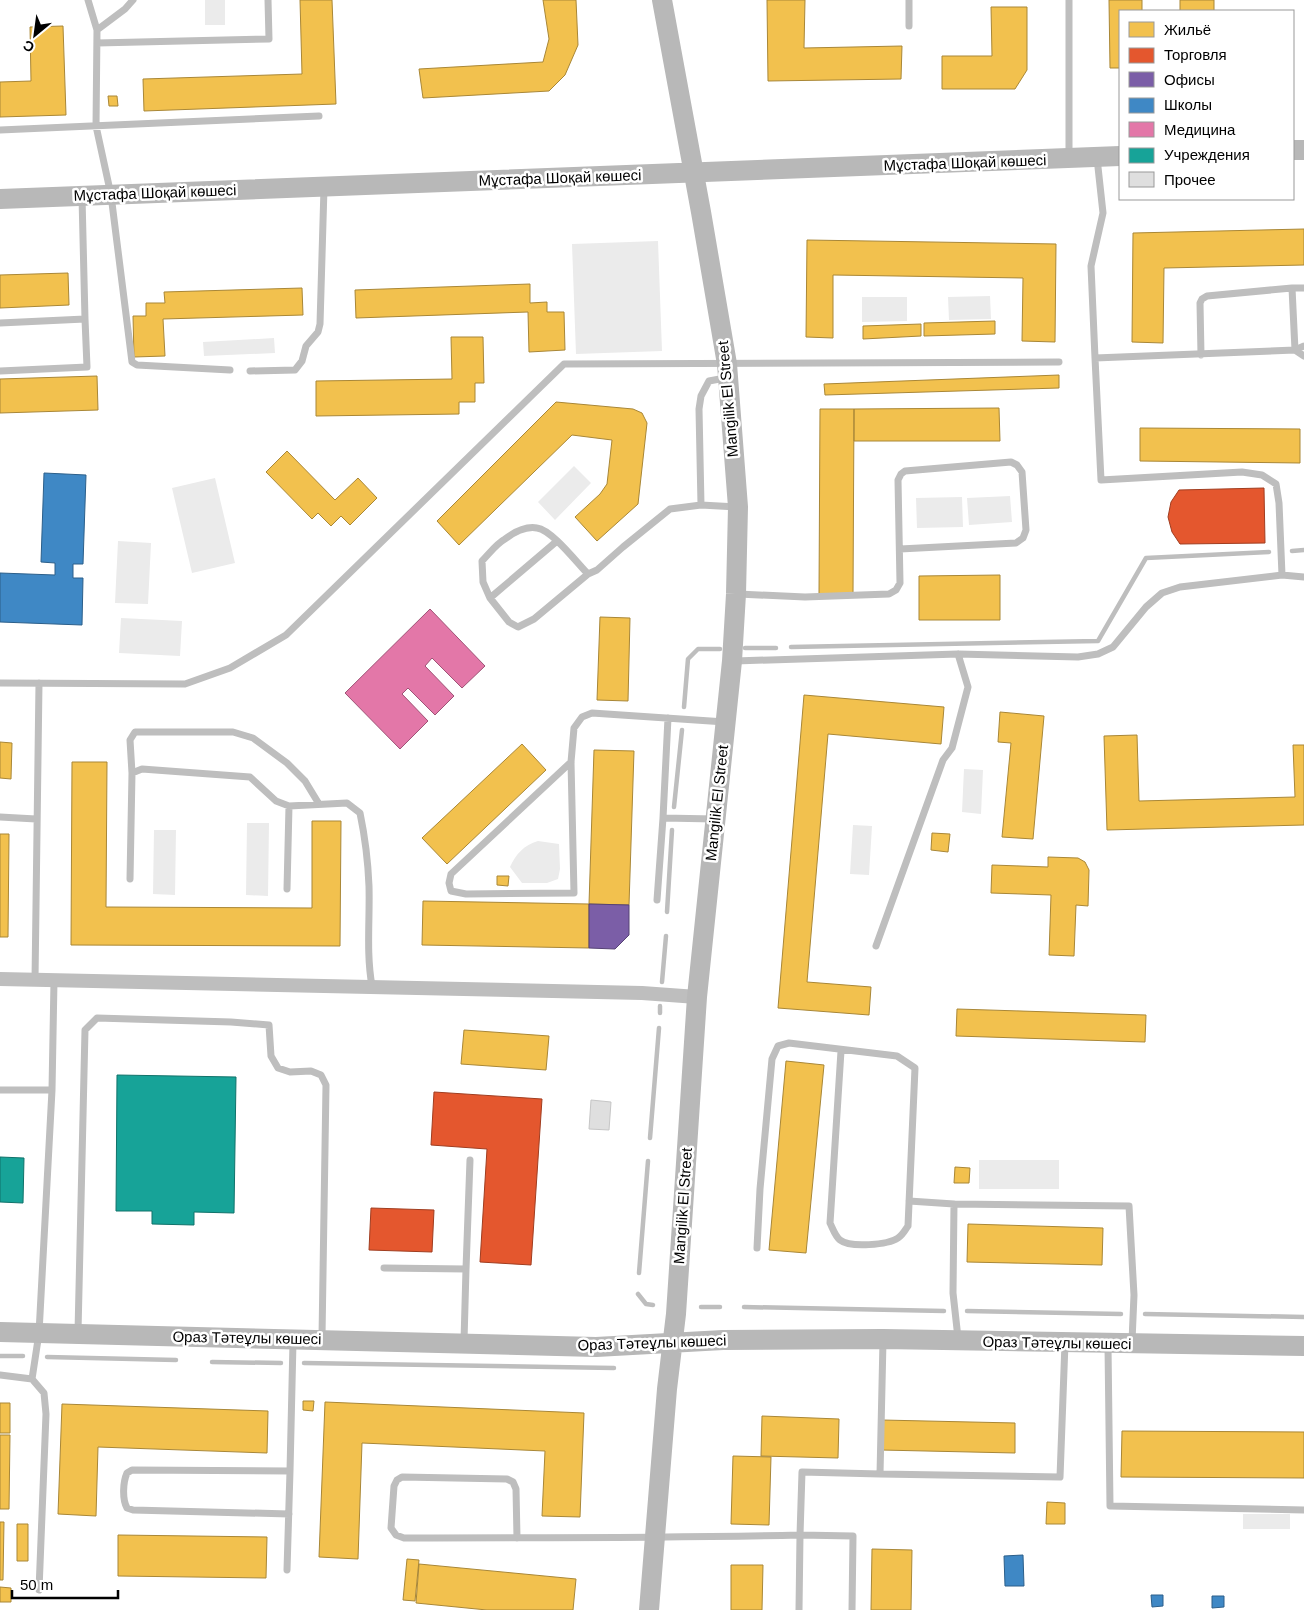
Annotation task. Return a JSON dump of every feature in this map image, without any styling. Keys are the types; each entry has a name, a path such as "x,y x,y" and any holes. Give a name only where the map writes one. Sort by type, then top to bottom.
{"street":[{"name":"Mangilik El Street","path":"649,1610 667,1390 673,1342 697,997 732,661 738,507 728,371 662,0"},
{"name":"Мұстафа Шоқай көшесі","path":"0,199 1119,156"},
{"path":"0,979 642,992 697,997"},
{"name":"Ораз Тәтеұлы көшесі","path":"0,1332 596,1347 723,1340 883,1339 1304,1346"}],"lane":[{"path":"88,0 97,30 96,126 111,195 132,362 137,365 230,370"},
{"path":"97,30 125,9 133,0"},
{"path":"97,43 269,39 268,0"},
{"path":"909,26 910,0"},
{"path":"1069,0 1069,159"},
{"path":"0,130 319,116"},
{"path":"1097,157 1104,213 1091,266 1101,480 1242,472 1262,475 1276,484 1279,503 1282,575"},
{"path":"250,371 295,370 302,361 306,346 318,332 320,324 324,187"},
{"path":"0,371 87,367 82,196"},
{"path":"1292,288 1295,350"},
{"path":"1201,355 1200,303 1202,298 1207,296 1304,288"},
{"path":"0,323 85,319"},
{"path":"1095,358 1295,350 1304,346"},
{"path":"1295,350 1304,356"},
{"path":"0,683 185,684 230,668 286,636 564,364 728,371 1059,362"},
{"path":"701,505 699,409 701,396 710,381 728,371"},
{"path":"736,594 805,597 889,594 896,590 900,583 898,480 905,471 1011,462 1017,465 1022,472 1026,530 1023,538 1016,544 900,549"},
{"path":"588,574 547,532 538,528 525,528 504,539 482,561 483,582 490,598 509,622 518,627 534,619 588,574 597,570 670,509 701,505 738,507"},
{"path":"490,598 556,541"},
{"path":"732,661 958,654 1078,657 1098,654 1113,647 1146,607 1162,593 1180,586 1282,575 1304,577"},
{"path":"876,946 943,760 952,748 968,687 958,654"},
{"path":"35,980 39,683"},
{"path":"571,762 451,874 449,883 451,891 466,894 574,893 571,762 574,728 582,717 592,713 725,722"},
{"path":"657,900 668,718"},
{"path":"130,879 132,773 130,740 135,732 233,732 253,738 287,763 305,781 319,804"},
{"path":"132,773 142,769 250,777 276,801 289,806 347,803 360,813 366,840 369,887 368,966 372,986"},
{"path":"287,889 289,806"},
{"path":"0,817 36,819"},
{"path":"663,818 715,819"},
{"path":"32,1379 39,1333 52,1090 54,981"},
{"path":"78,1334 85,1030 97,1018 269,1025 271,1056 278,1068 290,1072 311,1071 321,1075 326,1085 322,1340"},
{"path":"757,1248 760,1189 772,1059 778,1046 789,1044 897,1056 915,1068 908,1226 896,1240 876,1244 848,1243 840,1240 834,1233 830,1223 841,1051"},
{"path":"0,1090 52,1090"},
{"path":"464,1344 470,1160"},
{"path":"909,1201 954,1204 1129,1206 1134,1295 1132,1344"},
{"path":"954,1204 953,1293 958,1341"},
{"path":"384,1268 466,1269"},
{"path":"880,1474 883,1339"},
{"path":"287,1570 293,1340"},
{"path":"799,1610 802,1472 1060,1478 1065,1343"},
{"path":"1108,1344 1110,1506 1304,1510"},
{"path":"0,1374 32,1379 44,1394 46,1414 39,1590"},
{"path":"289,1514 133,1510 127,1508 124,1503 124,1486 127,1473 132,1470 290,1471"},
{"path":"517,1538 516,1489 513,1482 507,1479 402,1478 397,1480 394,1486 391,1528 396,1535 404,1538 517,1538 655,1538 800,1535 853,1536 852,1610"}],"shaded area":[{"path":"205,0 225,0 225,25 205,25"},
{"path":"658,241 662,351 576,354 572,244"},
{"path":"990,296 991,319 949,320 948,297"},
{"path":"862,297 907,297 907,321 862,322"},
{"path":"274,338 275,353 204,356 203,342"},
{"path":"574,466 591,483 555,520 538,502"},
{"path":"215,478 235,563 192,573 172,488"},
{"path":"1010,496 1012,522 969,525 967,498"},
{"path":"962,497 963,527 917,528 916,498"},
{"path":"118,541 151,543 148,604 115,603"},
{"path":"121,618 182,621 180,656 119,653"},
{"path":"964,769 983,770 981,814 962,812"},
{"path":"247,823 269,823 268,896 246,895"},
{"path":"853,825 872,826 869,875 850,874"},
{"path":"154,830 176,830 175,895 153,894"},
{"path":"538,841 559,844 560,869 558,879 547,883 522,883 510,867 521,851"},
{"path":"979,1160 1059,1160 1059,1189 979,1189"},
{"path":"1243,1514 1290,1514 1290,1529 1243,1529"}],"building: Жильё":[{"path":"300,0 332,0 336,104 144,111 143,79 302,74"},
{"path":"543,0 576,0 578,45 565,75 549,91 423,98 419,69 543,62 549,39"},
{"path":"767,0 805,0 804,48 902,46 901,79 768,81"},
{"path":"1109,0 1142,0 1142,10 1119,10 1119,68 1110,68"},
{"path":"1180,0 1214,0 1214,10 1180,10"},
{"path":"991,7 1027,7 1027,70 1015,89 942,89 942,56 992,56"},
{"path":"63,26 66,115 0,117 0,82 31,81 30,27"},
{"path":"108,96 117,96 118,106 109,106"},
{"path":"1304,229 1304,265 1164,268 1163,343 1132,342 1133,233"},
{"path":"807,240 1056,244 1055,342 1022,341 1023,278 833,275 833,338 806,337"},
{"path":"68,273 69,305 0,308 0,275"},
{"path":"530,284 530,303 547,302 547,312 564,312 565,350 529,352 528,312 356,318 355,290"},
{"path":"302,288 303,315 163,319 165,356 134,357 133,316 146,316 146,303 165,303 164,292"},
{"path":"995,321 995,334 924,336 924,323"},
{"path":"921,324 921,336 863,339 863,326"},
{"path":"451,337 483,337 484,383 475,383 475,402 459,402 459,414 316,416 316,381 452,379"},
{"path":"1059,375 1059,388 825,395 824,384"},
{"path":"97,376 98,410 0,413 0,379"},
{"path":"556,402 633,409 642,413 647,423 638,504 597,541 575,517 600,494 607,484 612,440 572,435 459,545 437,521"},
{"path":"999,408 1000,441 854,441 854,409"},
{"path":"820,409 854,409 853,595 819,594"},
{"path":"1140,428 1300,429 1300,463 1140,461"},
{"path":"287,451 335,500 358,478 377,498 350,525 341,516 331,526 318,513 312,519 266,472"},
{"path":"1000,575 1000,620 919,620 919,576"},
{"path":"600,617 630,618 628,701 597,700"},
{"path":"804,695 944,707 941,744 828,734 807,982 871,987 869,1015 778,1008"},
{"path":"1000,712 1044,716 1033,839 1002,837 1011,743 998,742"},
{"path":"1137,735 1139,801 1295,797 1293,745 1304,745 1304,825 1107,830 1104,736"},
{"path":"0,742 12,743 11,779 0,778"},
{"path":"522,744 546,770 447,864 422,838"},
{"path":"594,750 634,751 629,905 589,904"},
{"path":"72,762 107,762 106,907 312,908 312,821 341,821 340,946 71,945"},
{"path":"932,833 950,834 948,852 931,850"},
{"path":"0,834 9,834 8,937 0,937"},
{"path":"1048,857 1078,858 1085,862 1089,870 1088,906 1076,905 1074,956 1049,955 1051,895 991,893 992,865 1048,867"},
{"path":"497,876 509,876 508,886 497,885"},
{"path":"423,901 589,904 589,948 422,945"},
{"path":"957,1009 1146,1015 1145,1042 956,1036"},
{"path":"464,1030 549,1036 546,1070 461,1064"},
{"path":"786,1061 824,1065 806,1253 769,1250"},
{"path":"955,1167 970,1168 969,1183 954,1183"},
{"path":"968,1224 1103,1228 1102,1265 967,1262"},
{"path":"303,1401 314,1401 313,1411 303,1410"},
{"path":"325,1402 584,1413 580,1517 542,1516 545,1451 362,1443 358,1559 319,1557"},
{"path":"0,1403 10,1403 10,1433 0,1433"},
{"path":"62,1404 268,1411 267,1453 98,1447 96,1516 58,1514"},
{"path":"762,1416 839,1419 838,1458 761,1456"},
{"path":"882,1420 1015,1423 1015,1453 881,1450"},
{"path":"1122,1431 1304,1432 1304,1478 1121,1477"},
{"path":"0,1435 10,1435 9,1509 0,1509"},
{"path":"733,1456 771,1457 769,1525 731,1524"},
{"path":"1047,1502 1065,1503 1065,1524 1046,1524"},
{"path":"0,1522 4,1522 3,1580 0,1580"},
{"path":"17,1524 28,1524 28,1561 17,1561"},
{"path":"118,1535 267,1537 266,1578 118,1576"},
{"path":"872,1549 912,1550 911,1610 871,1610"},
{"path":"407,1559 419,1560 415,1601 403,1600"},
{"path":"419,1564 576,1579 573,1610 487,1610 416,1603"},
{"path":"731,1565 763,1565 762,1610 731,1610"},
{"path":"0,1587 11,1588 11,1602 0,1602"}],"building: Торговля":[{"path":"1264,488 1265,543 1180,544 1172,532 1168,517 1171,502 1179,490"},
{"path":"434,1092 542,1099 531,1265 480,1262 487,1149 431,1145"},
{"path":"371,1208 434,1210 432,1252 369,1250"}],"building: Офисы":[{"path":"589,904 629,905 629,935 615,949 589,948"}],"building: Школы":[{"path":"44,473 86,475 83,564 73,564 73,578 83,578 82,625 0,622 0,573 55,575 55,563 41,562"},
{"path":"1023,1555 1024,1586 1005,1586 1004,1556"},
{"path":"1151,1595 1163,1595 1163,1606 1152,1607"},
{"path":"1212,1596 1224,1596 1224,1607 1212,1608"}],"building: Медицина":[{"path":"430,609 485,666 462,688 432,658 425,666 454,696 435,715 408,688 402,694 428,721 400,749 345,693"}],"building: Учреждения":[{"path":"117,1075 236,1077 234,1213 194,1212 194,1225 152,1224 152,1211 116,1211"},
{"path":"0,1157 24,1158 23,1203 0,1202"}],"building: Прочее":[{"path":"591,1100 611,1102 609,1130 589,1129"}],"waterway":[{"path":"1292,551 1304,550"},
{"path":"791,647 1098,641 1146,558 1269,552"},
{"path":"745,648 776,648"},
{"path":"684,707 688,659 698,649 720,649"},
{"path":"674,807 682,730"},
{"path":"667,912 672,830"},
{"path":"662,982 666,936"},
{"path":"660,1006 660,1013"},
{"path":"650,1138 659,1028"},
{"path":"639,1273 648,1161"},
{"path":"638,1294 646,1304 653,1305"},
{"path":"701,1307 720,1307"},
{"path":"744,1307 944,1311"},
{"path":"967,1311 1121,1314"},
{"path":"1145,1314 1304,1317"},
{"path":"0,1356 23,1356"},
{"path":"47,1357 176,1360"},
{"path":"212,1362 281,1363"},
{"path":"304,1363 614,1368"}]}
